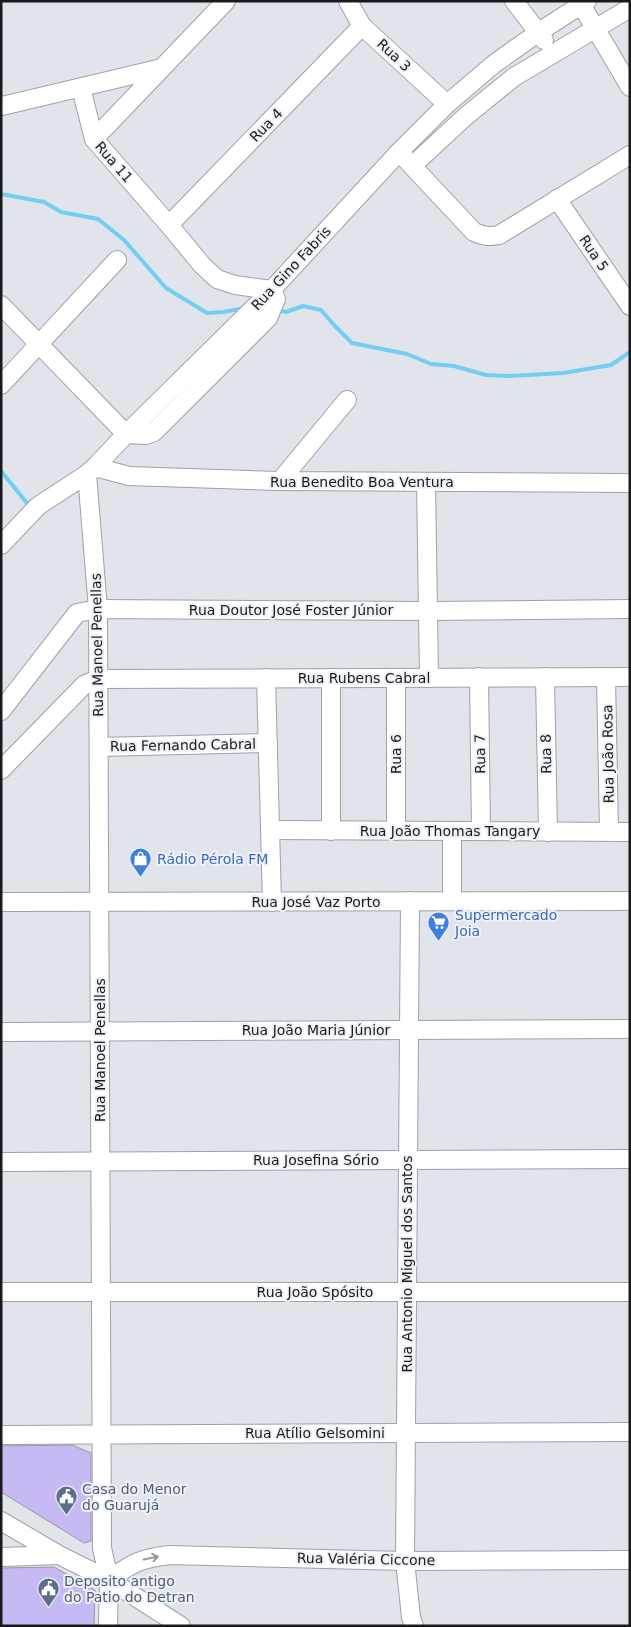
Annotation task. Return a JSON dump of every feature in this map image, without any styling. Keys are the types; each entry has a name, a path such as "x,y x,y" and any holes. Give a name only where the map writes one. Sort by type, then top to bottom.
{"street":[{"path":"94,139 226,1"},
{"name":"Rua 3","path":"348,1 362,26 447,104"},
{"path":"514,1 539,32 552,53"},
{"path":"583,2 596,29 630,87"},
{"name":"Rua Gino Fabris","path":"1,545 38,506 91,470 246,315 271,295 399,152 447,104 494,64 583,2"},
{"path":"412,166 466,116 514,77 630,8"},
{"name":"Rua 4","path":"169,225 362,26"},
{"path":"2,106 162,68"},
{"name":"Rua 11","path":"81,88 94,139 202,265 217,278 271,295"},
{"path":"399,152 468,227 482,236 498,235 630,155"},
{"name":"Rua 5","path":"558,199 630,306"},
{"path":"1,384 117,260"},
{"path":"1,304 126,434 146,435 154,432 268,318 271,295"},
{"path":"280,481 346,400"},
{"name":"Rua Benedito Boa Ventura","path":"91,470 129,476 280,481 630,483"},
{"name":"Rua Manoel Penellas","path":"91,470 98,608 102,1548 109,1580 108,1626"},
{"path":"426,482 429,678"},
{"name":"Rua Doutor José Foster Júnior","path":"1,711 77,613 98,608 428,611 630,609"},
{"name":"Rua 8","path":"545,677 548,832"},
{"name":"Rua João Rosa","path":"606,677 609,832"},
{"name":"Rua Rubens Cabral","path":"98,679 630,677"},
{"path":"266,678 272,902"},
{"path":"331,678 331,830"},
{"name":"Rua 6","path":"396,678 396,831"},
{"name":"Rua 7","path":"479,678 481,831"},
{"path":"3,763 84,685 98,679"},
{"name":"Rua Fernando Cabral","path":"98,747 268,743"},
{"name":"Rua João Thomas Tangary","path":"270,830 630,832"},
{"path":"452,831 452,901"},
{"name":"Rua Antonio Miguel dos Santos","path":"410,901 405,1561 411,1617 414,1626"},
{"name":"Rua José Vaz Porto","path":"1,902 630,901"},
{"name":"Rua João Maria Júnior","path":"1,1032 630,1028"},
{"name":"Rua Josefina Sório","path":"1,1162 630,1159"},
{"name":"Rua João Spósito","path":"1,1292 630,1292"},
{"name":"Rua Atílio Gelsomini","path":"1,1435 630,1432"},
{"path":"1,1522 59,1555 109,1580 182,1626"},
{"path":"1,1557 59,1555"},
{"name":"Rua Valéria Ciccone","path":"109,1580 132,1564 149,1557 170,1555 405,1561 630,1560"}],"building":[{"name":"Casa do Menor do Guarujá","path":"72,1445 91,1453 91,1541 84,1543 1,1492 1,1446"},
{"name":"Deposito antigo do Patio do Detran","path":"54,1567 95,1590 94,1626 1,1626 1,1568"}],"waterway":[{"path":"1,194 44,202 61,212 98,219 124,240 166,288 207,313 245,308"},
{"path":"277,310 286,312 303,306 321,310 352,343 407,354 431,364 454,366 486,375 509,376 563,373 611,365 630,352"},
{"path":"1,471 27,503"}],"place":[{"name":"Rádio Pérola FM","path":"141,878"},
{"name":"Supermercado Joia","path":"439,942"},
{"name":"Casa do Menor do Guarujá","path":"66,1516"},
{"name":"Deposito antigo do Patio do Detran","path":"48,1608"}]}
